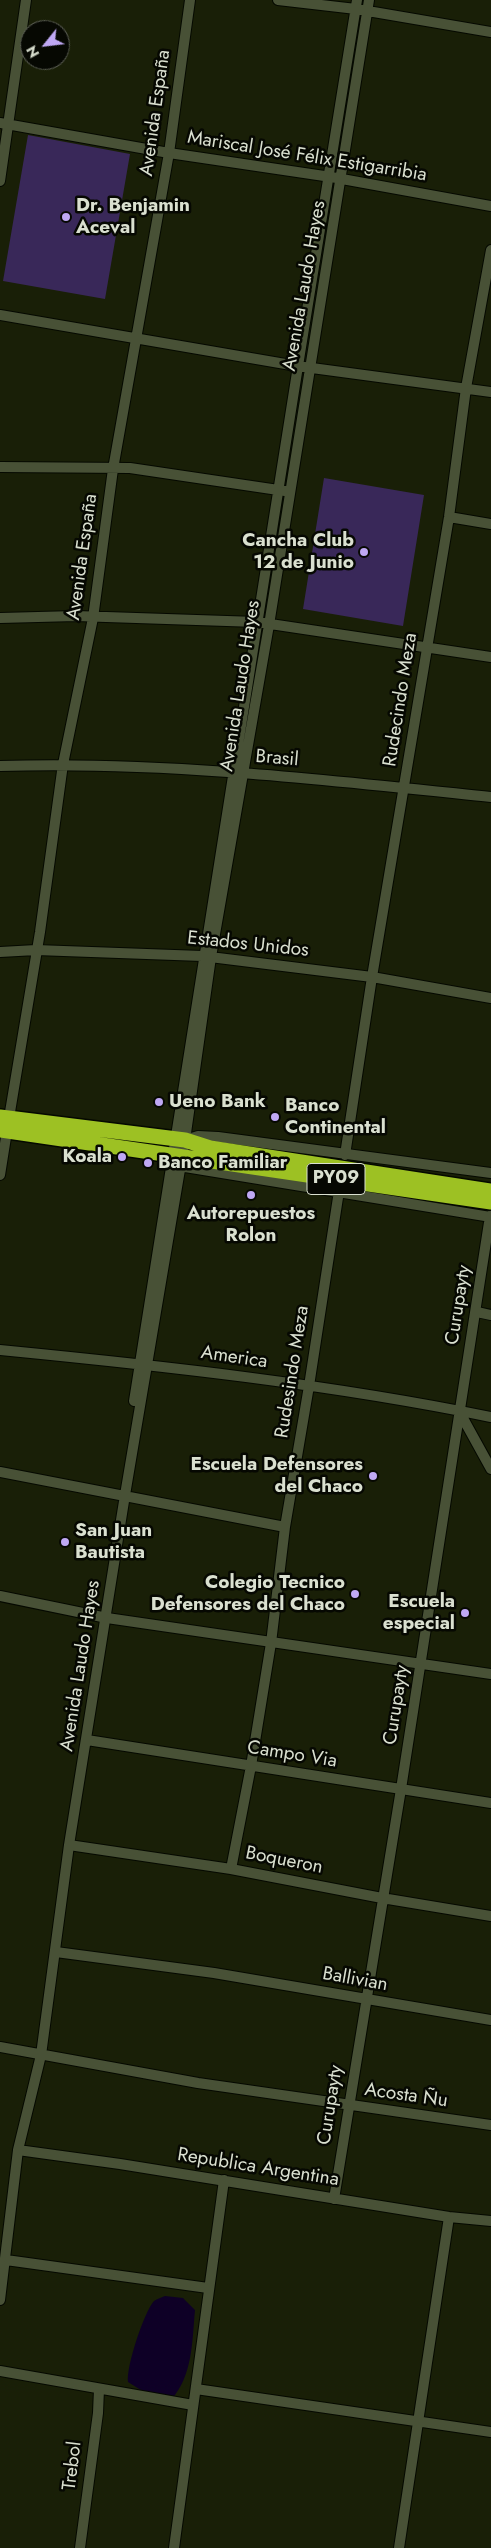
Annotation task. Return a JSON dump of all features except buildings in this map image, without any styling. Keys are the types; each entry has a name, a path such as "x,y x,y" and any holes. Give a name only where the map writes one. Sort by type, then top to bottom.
{"highway":[{"name":"PY09","path":"4,1124 178,1151 491,1212"},
{"name":"PY09","path":"178,1151 210,1148 491,1191"}],"street":[{"path":"0,180 5,124 26,0"},
{"name":"Avenida España","path":"0,1175 4,1124 36,950 63,764 93,618 113,469 169,153 190,0"},
{"path":"278,0 356,5 367,12 491,32"},
{"name":"Avenida Laudo Hayes","path":"0,2300 18,2150 41,2055 69,1845 87,1740 122,1494 178,1151 207,956 231,772 256,622 309,367 369,0"},
{"name":"Avenida Laudo Hayes","path":"207,956 244,774 269,625 297,366 330,177 356,5"},
{"name":"Mariscal José Félix Estigarribia","path":"5,124 169,153 330,177 491,206"},
{"name":"Rudecindo Meza","path":"345,1155 372,977 449,517 466,388 491,250"},
{"path":"0,316 297,366 491,392"},
{"path":"0,467 130,468 284,491"},
{"path":"449,517 491,524"},
{"path":"0,618 76,616 256,622 491,657"},
{"name":"Brasil","path":"0,766 63,764 231,772 491,797"},
{"name":"Estados Unidos","path":"0,952 36,950 207,956 372,977 491,998"},
{"path":"178,1151 198,1136 218,1137 491,1173"},
{"path":"178,1151 339,1192 491,1212"},
{"name":"Rudesindo Meza","path":"231,1869 252,1766 271,1644 285,1527 310,1386 339,1192"},
{"name":"Curupayty","path":"334,2199 382,1898 402,1789 491,1212"},
{"path":"476,1312 491,1315"},
{"name":"America","path":"0,1350 144,1364 310,1386 491,1417"},
{"path":"459,1410 491,1469"},
{"path":"0,1472 122,1494 285,1527"},
{"path":"0,1596 104,1617 271,1644 422,1663 491,1674"},
{"name":"Campo Via","path":"87,1740 491,1803"},
{"name":"Boqueron","path":"69,1845 231,1869 382,1898 491,1916"},
{"name":"Ballivian","path":"56,1952 214,1973 491,2020"},
{"name":"Acosta Ñu","path":"0,2047 198,2083 491,2125"},
{"name":"Republica Argentina","path":"18,2150 224,2180 449,2217 491,2221"},
{"path":"174,2548 224,2180"},
{"path":"399,2548 449,2217"},
{"path":"6,2260 208,2288"},
{"path":"0,2371 194,2405"},
{"name":"Trebol","path":"80,2548 98,2413 99,2389"},
{"path":"196,2389 417,2423 491,2432"}],"shaded area":[{"name":"Dr. Benjamin Aceval","path":"28,135 130,154 105,299 3,281"},
{"name":"Cancha Club 12 de Junio","path":"324,478 424,495 403,626 303,609"},
{"path":"165,2296 183,2298 195,2310 190,2358 184,2380 171,2400 144,2392 128,2382 133,2353 145,2316 154,2301"}],"place":[{"name":"Dr. Benjamin Aceval","path":"66,217"},
{"name":"Cancha Club 12 de Junio","path":"364,552"},
{"name":"Ueno Bank","path":"159,1102"},
{"name":"Banco Continental","path":"275,1117"},
{"name":"Koala","path":"122,1157"},
{"name":"Banco Familiar","path":"148,1163"},
{"name":"Autorepuestos Rolon","path":"251,1195"},
{"name":"Escuela Defensores del Chaco","path":"373,1476"},
{"name":"San Juan Bautista","path":"65,1542"},
{"name":"Colegio Tecnico Defensores del Chaco","path":"355,1594"},
{"name":"Escuela especial","path":"465,1613"}]}
